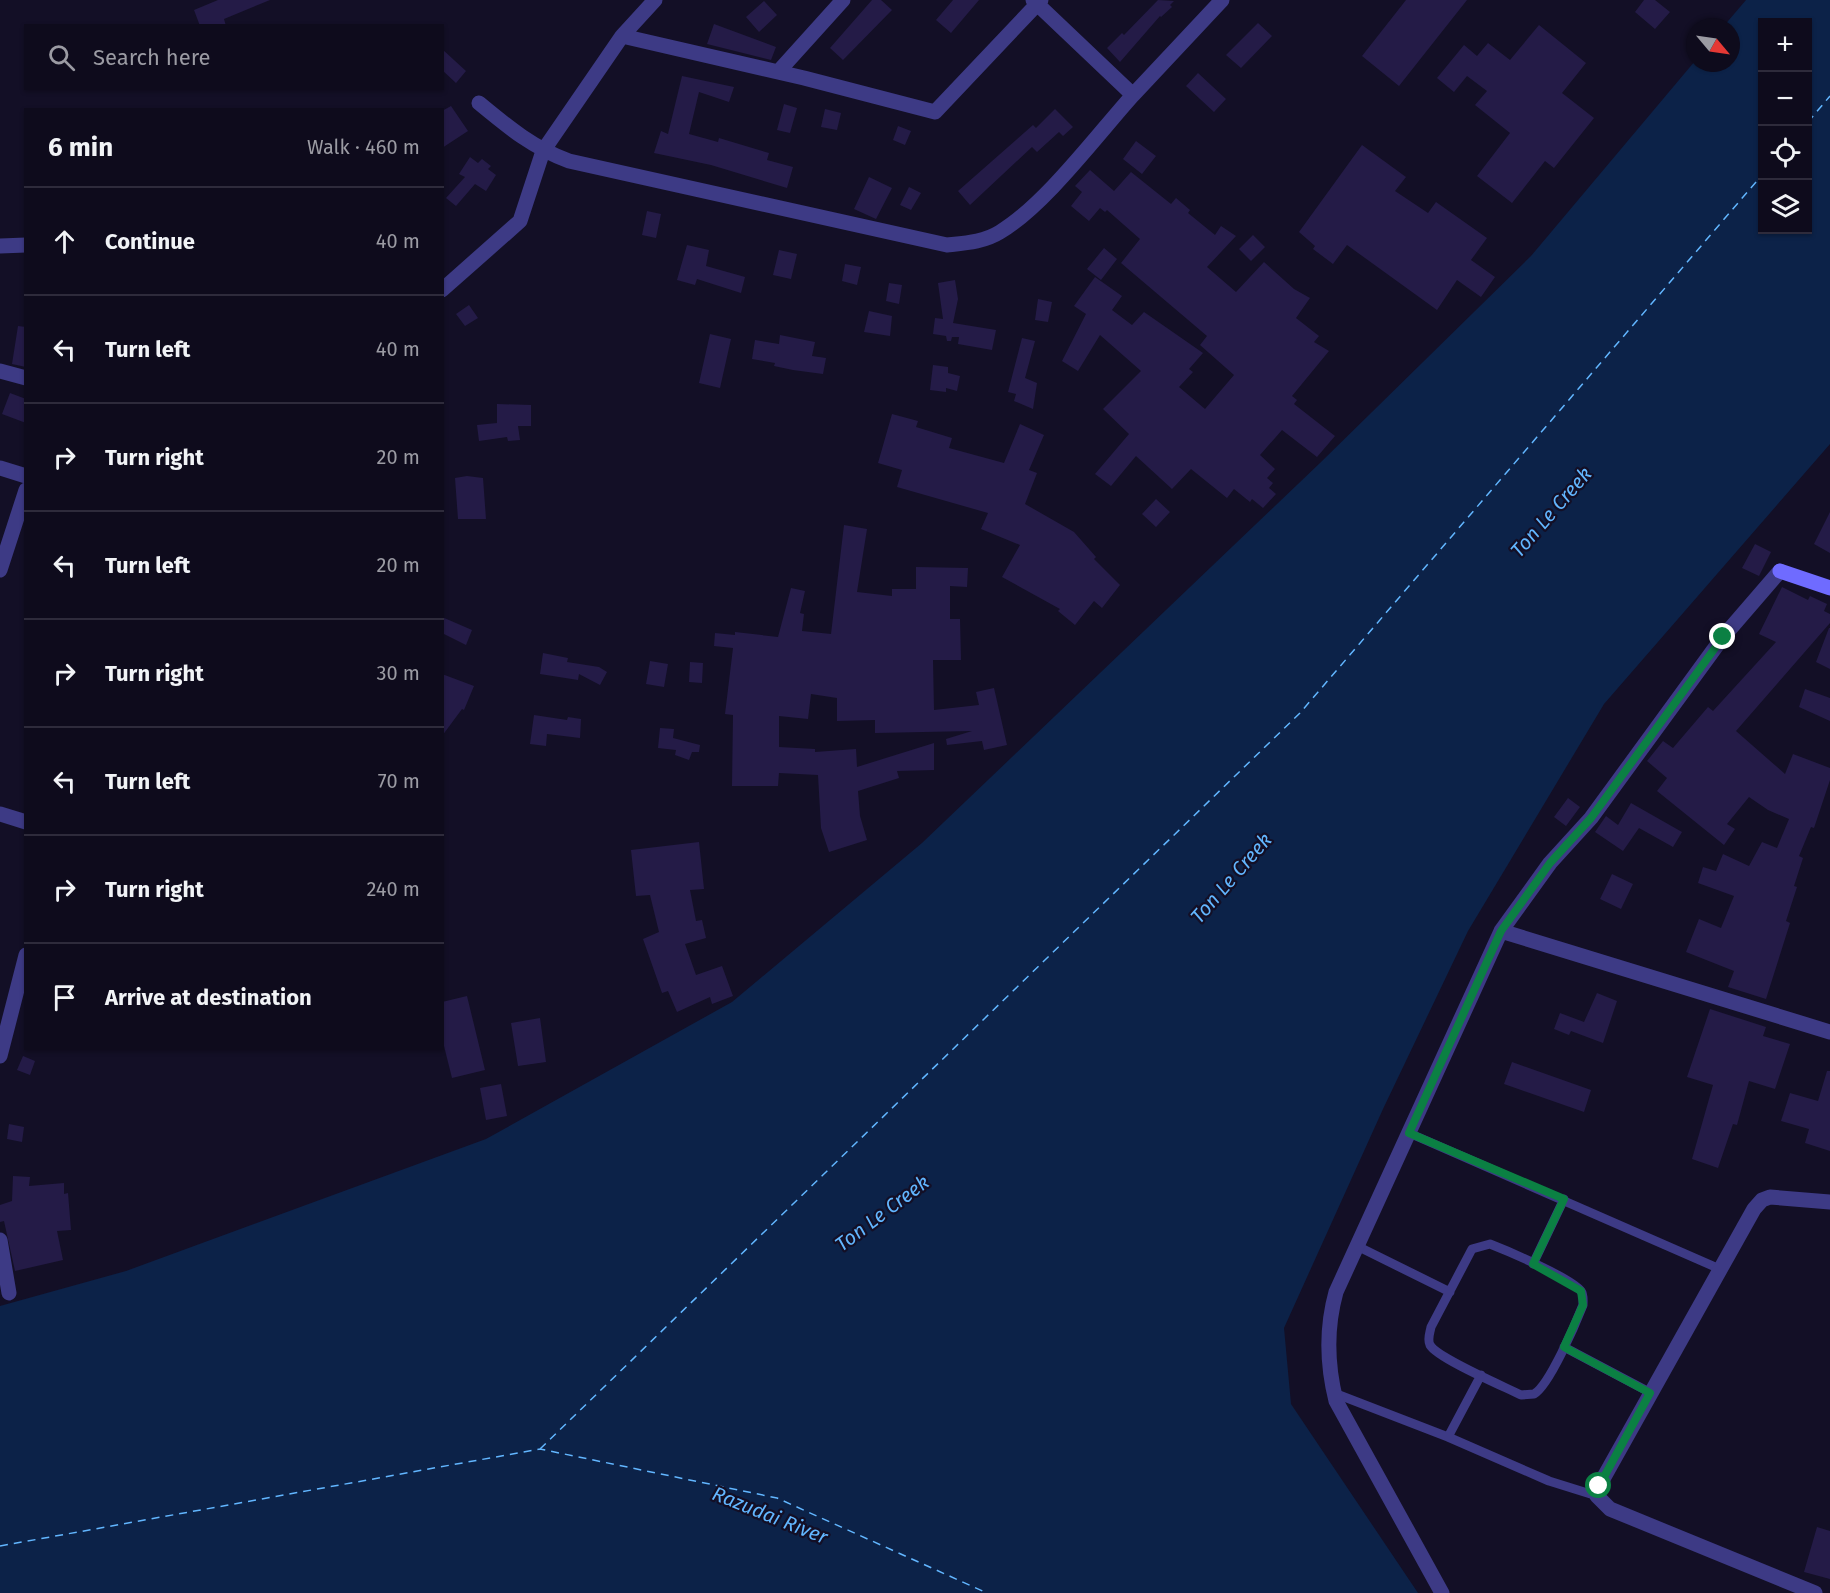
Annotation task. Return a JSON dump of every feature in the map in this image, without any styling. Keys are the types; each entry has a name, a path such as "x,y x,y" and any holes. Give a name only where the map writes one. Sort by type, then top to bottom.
{"street":[{"path":"444,288 520,221 543,152 622,36 655,0"},
{"path":"778,72 843,0"},
{"path":"479,103 543,152 568,161 947,245 973,243 1000,232 1028,212 1222,0"},
{"path":"622,36 778,72 935,112 1037,1 1133,95"},
{"path":"0,246 24,245"},
{"path":"0,371 24,377"},
{"path":"0,468 24,475"},
{"path":"0,570 24,496"},
{"path":"1442,1593 1345,1419 1334,1393 1329,1371 1330,1314 1336,1292 1501,931 1550,863 1591,818 1723,637 1780,571 1830,588"},
{"path":"0,814 24,821"},
{"path":"1501,931 1830,1032"},
{"path":"0,1056 24,963"},
{"path":"1815,1593 1610,1509 1598,1496 1599,1486 1754,1209 1762,1200 1787,1197 1830,1202"},
{"path":"0,1240 9,1293"}],"lane":[{"path":"1409,1133 1720,1269"},
{"path":"1533,1264 1564,1199"},
{"path":"1490,1244 1533,1264 1581,1291 1583,1305 1544,1384 1534,1394 1521,1395 1448,1359 1430,1346 1428,1338 1431,1327 1450,1292 1472,1250 1490,1244"},
{"path":"1357,1246 1450,1292"},
{"path":"1564,1347 1650,1393"},
{"path":"1449,1437 1481,1375"},
{"path":"1334,1393 1449,1437 1549,1481 1598,1496"}],"water":[{"path":"1746,0 1830,0 1830,444 1604,704 1468,931 1383,1109 1284,1328 1291,1404 1418,1593 0,1593 0,1306 126,1271 486,1139 732,1002 922,843 1320,463 1531,256 1686,72 1740,72 1740,18 1731,18"}],"building":[{"path":"218,0 270,0 224,19 225,24 199,24 194,10"},
{"path":"872,0 881,0 892,10 843,60 830,48"},
{"path":"953,0 979,0 951,33 936,20"},
{"path":"1158,0 1174,1 1170,5 1172,7 1160,16 1120,62 1107,48 1122,33 1124,35"},
{"path":"1406,0 1467,0 1399,86 1362,56"},
{"path":"1644,0 1655,0 1670,12 1655,29 1635,12"},
{"path":"764,1 777,15 759,32 746,17"},
{"path":"1258,23 1272,36 1241,68 1226,55"},
{"path":"714,24 776,47 771,60 707,44"},
{"path":"1539,25 1586,63 1562,93 1594,118 1554,168 1545,161 1512,203 1477,176 1510,133 1475,105 1487,91 1467,76 1454,92 1437,78 1464,45 1477,56 1488,43 1510,60"},
{"path":"444,51 466,71 456,83 444,72"},
{"path":"1198,73 1226,99 1214,112 1186,86"},
{"path":"682,76 734,87 729,102 699,92 689,134 718,142 719,138 769,153 767,160 793,167 787,188 711,165 654,153 661,131 668,134"},
{"path":"784,104 797,108 790,133 777,130"},
{"path":"451,106 468,131 444,147 444,110"},
{"path":"825,109 841,113 837,130 821,127"},
{"path":"1055,109 1073,127 1063,136 1059,132 1037,152 1032,147 970,205 958,191 1033,125 1036,128"},
{"path":"898,126 911,131 905,145 893,140"},
{"path":"1136,141 1156,156 1142,174 1123,159"},
{"path":"1362,145 1406,177 1395,191 1428,213 1436,202 1487,238 1471,260 1495,277 1481,297 1457,280 1437,310 1347,245 1333,264 1313,249 1315,246 1299,232"},
{"path":"470,157 478,163 482,159 491,166 488,169 496,175 486,191 475,184 456,206 446,198 465,177 459,174"},
{"path":"1090,170 1114,191 1131,172 1171,204 1176,198 1190,210 1188,213 1215,235 1221,226 1236,236 1207,267 1236,292 1264,262 1294,289 1310,298 1296,318 1319,336 1314,342 1329,351 1292,396 1297,400 1294,404 1335,436 1317,457 1282,430 1260,455 1275,469 1267,478 1273,483 1269,488 1276,494 1263,508 1252,499 1250,502 1234,489 1227,498 1191,469 1172,489 1136,456 1111,486 1095,474 1129,434 1103,409 1141,371 1100,335 1078,371 1062,361 1086,314 1074,306 1095,277 1122,296 1112,310 1132,325 1144,312 1203,353 1189,369 1193,372 1179,387 1205,409 1234,375 1200,345 1207,336 1121,263 1140,239 1107,210 1105,212 1100,208 1089,221 1071,206 1082,192 1075,186"},
{"path":"869,177 892,188 876,219 854,209"},
{"path":"909,187 921,193 911,210 900,205"},
{"path":"647,211 661,214 656,238 642,235"},
{"path":"1253,235 1265,247 1251,261 1239,249"},
{"path":"687,245 709,250 706,266 745,277 741,293 697,279 695,285 677,280"},
{"path":"1104,248 1117,259 1101,280 1087,269"},
{"path":"779,250 797,254 791,279 773,275"},
{"path":"845,264 861,267 857,285 842,281"},
{"path":"955,280 958,299 953,323 996,330 992,350 958,344 959,337 952,337 951,341 947,341 946,336 933,334 935,318 943,319 938,283"},
{"path":"889,283 902,285 899,304 886,301"},
{"path":"1038,299 1052,302 1048,322 1035,320"},
{"path":"469,305 478,318 465,326 456,314"},
{"path":"869,311 892,316 890,336 864,332"},
{"path":"18,326 24,327 24,367 12,364"},
{"path":"710,334 731,339 720,388 699,383"},
{"path":"780,335 815,342 812,356 826,358 823,374 774,366 775,363 752,359 755,340 779,344"},
{"path":"1022,338 1035,341 1025,378 1037,383 1033,409 1014,401 1016,394 1008,392"},
{"path":"933,365 948,367 948,373 960,376 957,391 946,388 946,392 930,390"},
{"path":"10,393 24,398 24,422 2,414"},
{"path":"497,404 531,405 531,426 518,426 520,440 508,441 507,437 479,441 477,425 497,423"},
{"path":"892,414 918,421 916,427 952,438 949,448 1004,463 1020,424 1044,435 1029,470 1037,473 1025,504 1074,532 1096,557 1094,559 1120,585 1102,608 1094,601 1075,625 1058,611 1060,609 1002,577 1020,545 981,529 988,513 897,487 902,470 878,463"},
{"path":"467,476 483,478 486,519 458,519 455,478"},
{"path":"1156,499 1170,512 1156,527 1142,514"},
{"path":"1830,512 1830,553 1814,544"},
{"path":"844,525 867,529 857,592 892,596 892,589 916,589 916,567 968,568 967,587 950,586 950,619 960,619 961,660 933,660 934,710 979,705 976,692 994,688 1007,745 984,750 982,741 947,745 946,739 972,731 875,733 875,720 837,721 837,698 811,694 808,719 779,716 779,747 815,749 815,752 856,749 857,767 934,743 934,770 897,771 899,778 858,791 860,816 867,840 829,852 821,828 818,775 779,773 778,786 732,786 733,715 725,714 733,648 714,646 715,633 735,635 735,632 778,637 791,588 805,591 800,613 804,614 802,631 831,634"},
{"path":"1755,544 1771,552 1759,576 1742,568"},
{"path":"1782,587 1808,600 1810,596 1827,604 1824,611 1830,614 1830,623 1736,731 1785,774 1793,754 1830,768 1830,780 1814,828 1811,827 1799,856 1803,858 1786,921 1790,923 1766,999 1728,987 1734,971 1686,952 1699,919 1721,928 1734,896 1698,883 1703,867 1716,871 1723,854 1749,866 1762,842 1777,848 1789,819 1768,810 1749,797 1727,824 1735,829 1724,845 1657,791 1667,778 1647,761 1663,741 1673,748 1708,707 1713,711 1776,642 1759,634"},
{"path":"444,618 472,630 466,645 444,634"},
{"path":"1830,628 1830,669 1816,662"},
{"path":"543,653 568,658 567,662 599,667 607,672 600,685 579,674 578,680 540,674"},
{"path":"650,661 668,664 664,687 646,684"},
{"path":"690,662 703,663 702,683 689,682"},
{"path":"444,675 474,686 464,710 462,709 444,733"},
{"path":"1805,689 1830,698 1830,721 1799,707"},
{"path":"534,715 567,720 568,717 581,719 580,738 547,734 546,746 530,744"},
{"path":"660,728 674,729 673,738 700,745 699,752 692,752 689,760 675,755 676,750 658,748"},
{"path":"1568,798 1580,807 1566,826 1554,817"},
{"path":"1631,803 1682,832 1673,847 1639,828 1623,851 1595,832 1606,816 1618,825"},
{"path":"699,842 704,889 690,890 696,921 702,920 706,938 685,944 696,975 722,966 733,996 712,1004 710,997 677,1012 668,991 662,993 643,939 659,932 650,895 636,896 631,850"},
{"path":"1612,874 1633,884 1621,909 1600,899"},
{"path":"1597,993 1617,1001 1603,1043 1571,1031 1569,1035 1554,1029 1560,1013 1584,1022"},
{"path":"467,996 485,1070 452,1078 444,1046 444,1002"},
{"path":"1710,1009 1766,1027 1763,1036 1790,1044 1775,1089 1749,1081 1737,1125 1733,1124 1718,1168 1692,1159 1713,1085 1687,1077"},
{"path":"540,1018 546,1062 518,1066 511,1023"},
{"path":"23,1056 35,1061 30,1075 17,1070"},
{"path":"1512,1062 1591,1090 1584,1112 1504,1084"},
{"path":"1827,1071 1830,1071 1830,1151 1805,1143 1809,1129 1781,1121 1790,1093 1818,1101"},
{"path":"501,1084 507,1116 486,1120 480,1088"},
{"path":"9,1124 24,1127 22,1142 7,1139"},
{"path":"13,1176 30,1177 29,1186 64,1183 64,1194 68,1193 71,1230 57,1231 63,1260 15,1271 4,1221 0,1222 0,1205 12,1201"},
{"path":"1817,1527 1830,1531 1830,1579 1804,1572"}],"ferry route":[{"path":"1812,117 1830,96"},
{"path":"540,1449 1300,713 1758,180"},
{"path":"0,1546 540,1449 777,1498 987,1593"}],"route":[{"path":"1599,1486 1650,1393 1564,1347 1583,1305 1581,1291 1563,1278 1533,1264 1564,1199 1409,1133 1501,931 1550,863 1591,818 1723,637"}],"water label":[{"name":"Ton Le Creek","path":"1551,512"},
{"name":"Ton Le Creek","path":"1231,878"},
{"name":"Ton Le Creek","path":"882,1213"},
{"name":"Razudai River","path":"770,1515"}]}
